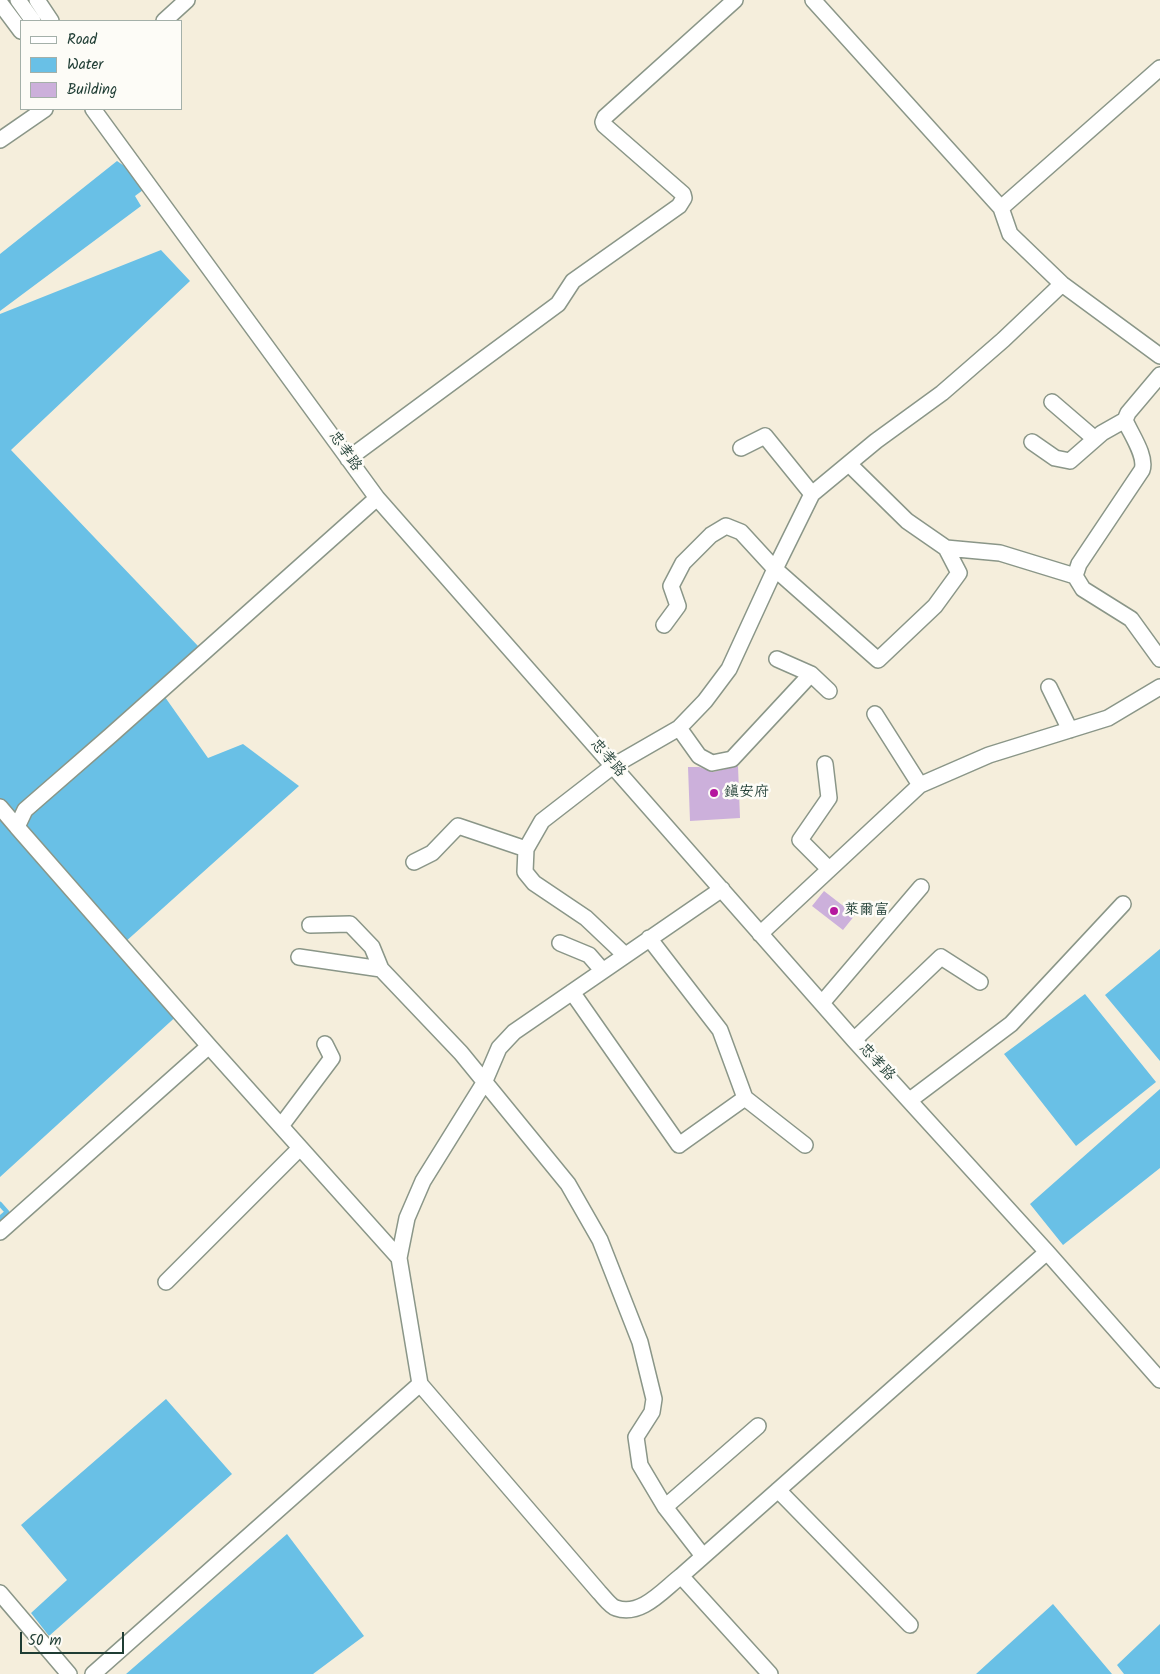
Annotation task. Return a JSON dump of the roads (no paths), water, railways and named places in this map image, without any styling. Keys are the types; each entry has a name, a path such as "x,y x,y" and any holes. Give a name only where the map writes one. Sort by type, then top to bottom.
{"street":[{"path":"18,0 30,17"},
{"path":"37,0 50,20"},
{"path":"165,20 187,0"},
{"path":"348,459 558,304 573,281 679,206 684,198 683,194 604,125 604,117 736,0"},
{"path":"813,0 1001,208 1010,234 1062,284 1160,356"},
{"path":"0,3 20,30"},
{"path":"1001,208 1160,68"},
{"path":"0,140 44,110"},
{"name":"忠孝路","path":"93,110 377,498 822,1004 1047,1252 1160,1380"},
{"path":"625,954 586,918 534,883 526,872 526,849 542,821 614,766 680,728 705,701 729,669 812,494 876,442 942,393 1003,340 1062,284"},
{"path":"1032,442 1055,458 1070,461 1102,433 1125,420 1128,413 1160,375"},
{"path":"1052,402 1095,439"},
{"path":"1074,576 1079,564 1144,464 1125,420"},
{"path":"740,448 765,436 812,494"},
{"path":"664,625 678,606 671,586 683,563 711,535 726,526 741,532 775,569 878,660 934,606 959,573 946,548 907,521 849,464"},
{"path":"17,827 25,810 377,498"},
{"path":"946,548 1000,553 1074,576 1083,589 1131,619 1160,659"},
{"path":"777,659 811,674 829,691"},
{"path":"680,728 699,756 712,763 732,759 811,674"},
{"path":"1049,687 1070,730"},
{"path":"760,934 920,786 989,755 1108,718 1160,687"},
{"path":"875,714 920,786"},
{"path":"826,764 829,798 800,840 829,869"},
{"path":"0,807 209,1046 399,1258"},
{"path":"414,862 432,853 458,826 526,849"},
{"path":"822,1004 921,887"},
{"path":"722,889 514,1032 499,1048 484,1083 423,1181 407,1218 399,1258 420,1384 599,1592 615,1608 630,1611 649,1603 1047,1252"},
{"path":"910,1100 1011,1024 1122,904"},
{"path":"310,925 350,924 372,947 381,969 460,1053 568,1184 600,1240 640,1342 654,1399 652,1412 636,1438 640,1465 665,1507 703,1556"},
{"path":"649,938 720,1030 745,1098 805,1145"},
{"path":"560,943 589,956 602,970"},
{"path":"299,957 381,969"},
{"path":"854,1040 941,958 980,982"},
{"path":"572,992 679,1145 745,1098"},
{"path":"281,1126 332,1058 325,1044"},
{"path":"0,1232 209,1046"},
{"path":"166,1282 300,1148"},
{"path":"93,1674 420,1384"},
{"path":"665,1507 758,1426"},
{"path":"778,1490 910,1625"},
{"path":"681,1576 770,1674"},
{"path":"0,1592 69,1674"}],"water":[{"path":"117,161 151,184 135,196 141,206 0,311 0,254"},
{"path":"161,250 190,281 11,450 198,646 160,690 208,758 243,744 299,786 124,943 181,1012 0,1177 0,314"},
{"path":"1160,949 1160,1061 1105,995"},
{"path":"1085,994 1156,1082 1076,1146 1004,1054"},
{"path":"1160,1089 1160,1168 1063,1245 1030,1204"},
{"path":"166,1399 232,1474 49,1636 31,1613 67,1580 21,1525"},
{"path":"287,1534 364,1636 313,1674 126,1674"},
{"path":"1053,1604 1112,1674 976,1674"},
{"path":"1160,1624 1160,1674 1124,1674 1117,1665"}],"waterway":[{"path":"0,1204 7,1212 0,1218"}],"place":[{"name":"鎮安府","path":"714,793"},
{"name":"萊爾富","path":"834,911"}]}
